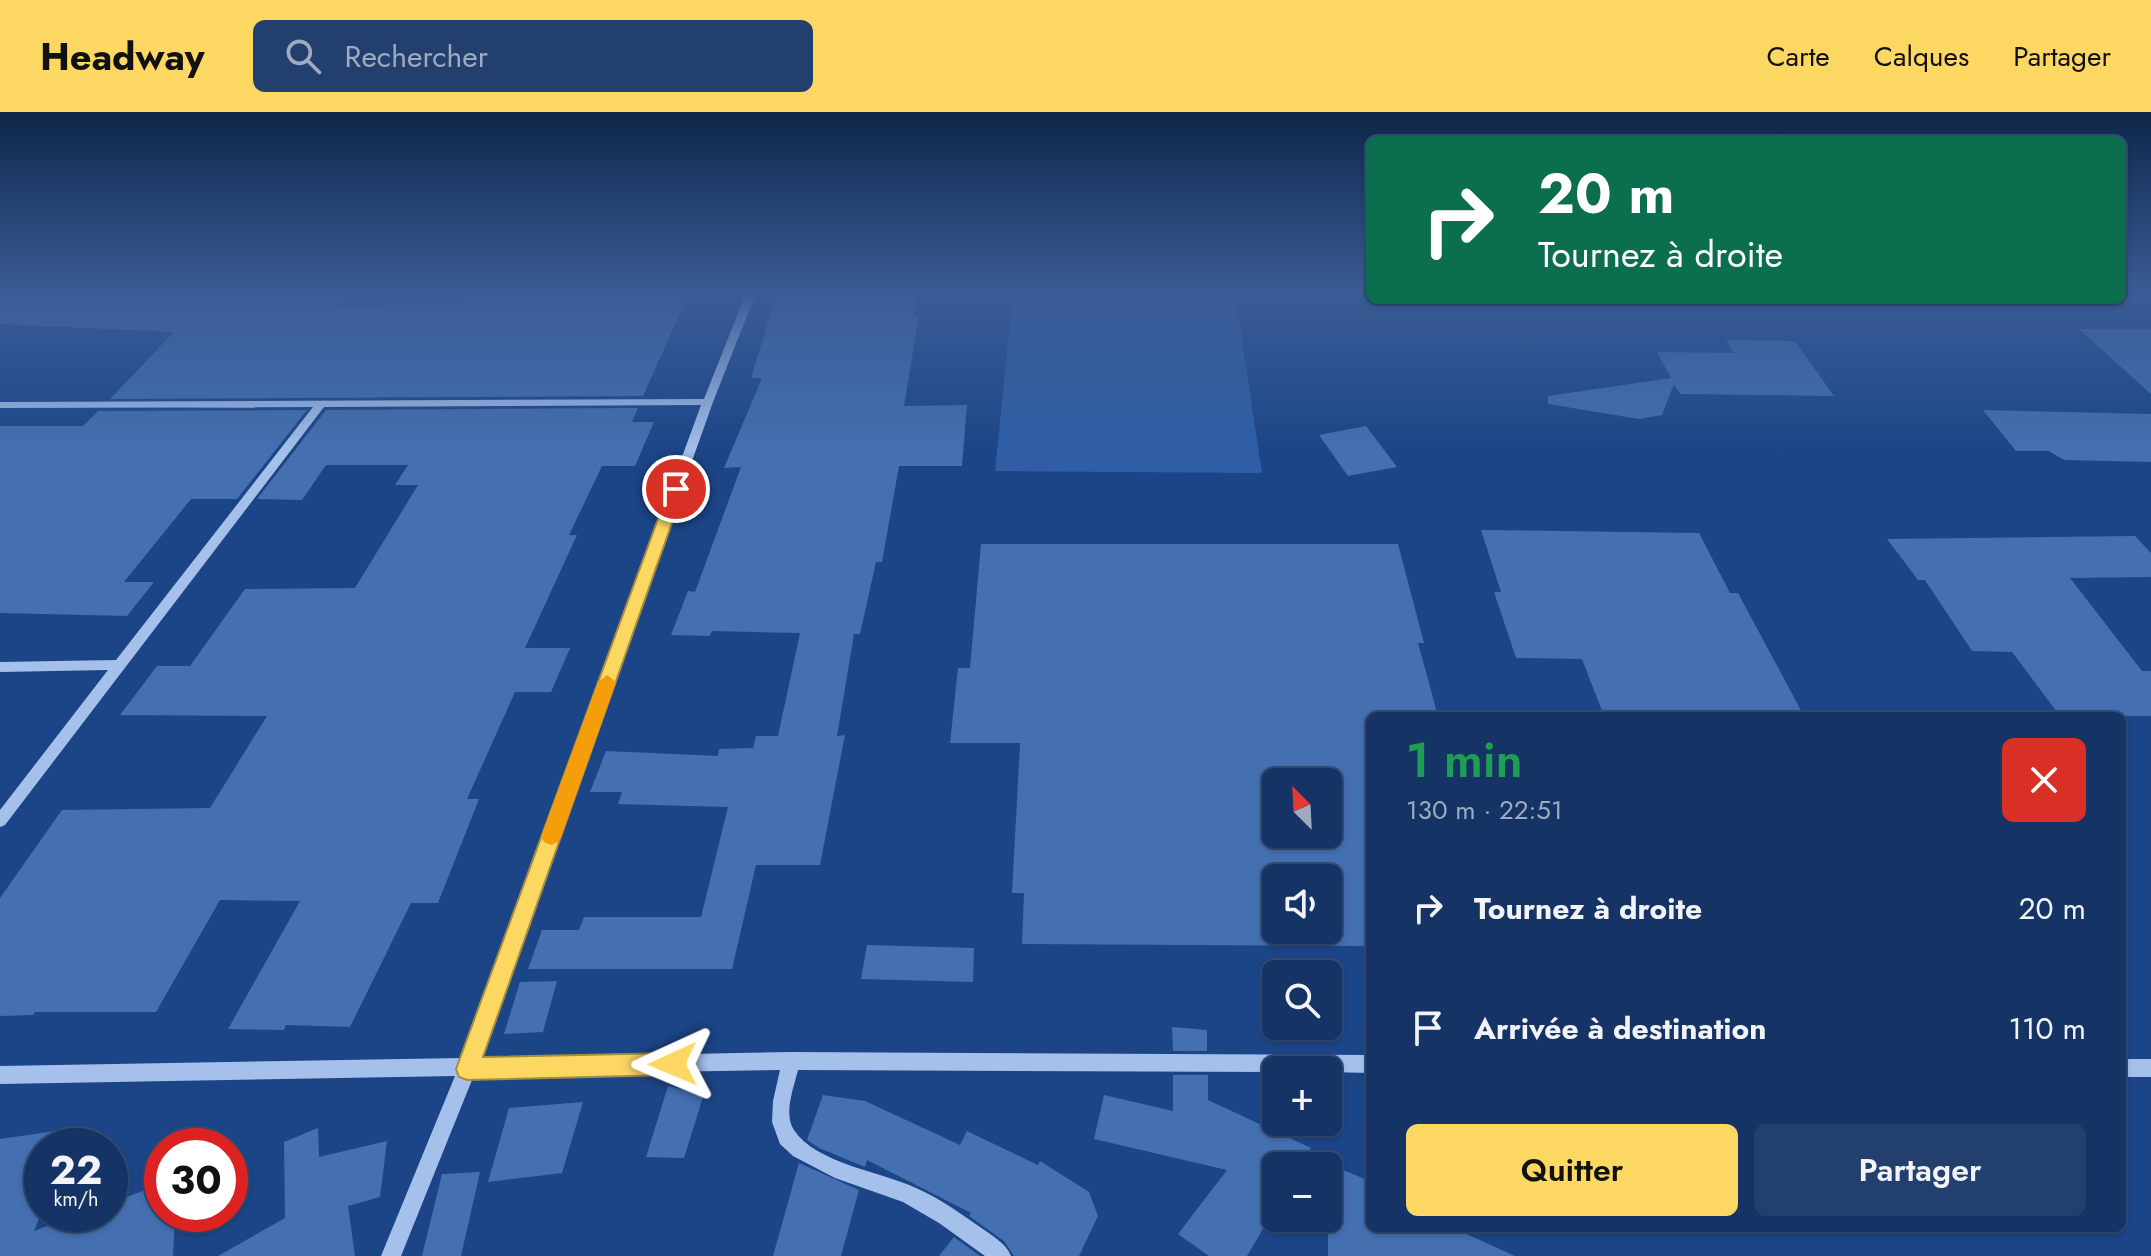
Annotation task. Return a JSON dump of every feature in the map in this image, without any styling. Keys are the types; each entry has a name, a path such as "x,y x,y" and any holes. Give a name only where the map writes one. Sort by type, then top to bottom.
{"street":[{"path":"390,1255 467,1069 730,346"},
{"path":"0,405 708,402"},
{"path":"0,821 321,404"},
{"path":"0,667 118,665"},
{"path":"791,1061 781,1122 793,1144 816,1162 907,1193 958,1222 1001,1256"},
{"path":"0,1075 791,1061 1366,1064"},
{"path":"2126,1068 2151,1068"}],"shaded area":[{"path":"1008,346 1243,346 1262,473 995,471"}],"building":[{"path":"160,346 665,346 643,396 110,399"},
{"path":"761,346 914,346 904,406 967,405 962,466 899,466 882,562 876,562 860,634 854,634 837,736 845,735 820,865 756,865 732,969 528,969 542,930 579,930 584,917 701,917 728,807 618,804 622,792 590,792 606,751 718,756 719,749 753,748 756,736 778,736 800,633 712,631 710,636 671,635 688,591 695,592 741,467 724,468 762,378 751,378"},
{"path":"1730,346 1799,346 1834,396 1680,394 1674,384 1662,415 1639,419 1548,404 1548,396 1671,378 1657,352 1734,353"},
{"path":"2098,346 2151,346 2151,394"},
{"path":"638,408 632,422 654,422 635,466 602,466 569,535 577,535 525,648 570,648 551,692 515,692 467,799 479,799 438,903 411,903 350,1027 286,1025 284,1030 228,1029 300,901 220,900 156,1012 35,1012 33,1015 0,1016 0,898 62,810 210,808 267,716 120,715 157,666 190,666 245,589 355,588 418,485 395,485 408,465 326,465 302,500 257,499 326,410"},
{"path":"307,410 237,499 191,499 124,582 154,582 127,616 0,613 0,426 83,426 98,411"},
{"path":"1983,410 2151,414 2151,462 2064,460 2049,451 2016,451"},
{"path":"1366,426 1397,467 1348,476 1319,435"},
{"path":"1481,530 1699,533 1730,593 1738,593 1802,712 1602,712 1582,659 1516,658 1494,592 1501,592"},
{"path":"2135,536 2151,553 2151,577 2070,578 2142,671 2151,671 2151,716 2126,716 2126,712 2057,712 2012,652 1972,651 1925,580 1918,580 1887,539"},
{"path":"981,544 1398,544 1424,643 1418,643 1437,712 1366,712 1366,946 1022,944 1024,893 1012,893 1020,743 950,743 958,668 970,668"},
{"path":"867,945 974,948 973,982 861,979"},
{"path":"557,981 543,1032 504,1034 520,982"},
{"path":"1172,1027 1207,1030 1207,1051 1173,1051"},
{"path":"1173,1075 1208,1075 1208,1100 1262,1125 1262,1136 1285,1136 1311,1148 1309,1152 1262,1152 1262,1231 1247,1256 1209,1256 1178,1234 1227,1170 1094,1139 1104,1095 1173,1111"},
{"path":"668,1086 704,1094 684,1158 646,1157"},
{"path":"823,1095 865,1101 960,1145 967,1131 1038,1165 1040,1161 1089,1192 1098,1216 1079,1256 1014,1256 1004,1241 969,1216 971,1213 867,1160 865,1167 819,1148 807,1140"},
{"path":"583,1102 562,1173 488,1182 509,1108"},
{"path":"318,1128 319,1157 387,1141 380,1197 348,1206 355,1256 218,1256 285,1218 284,1142"},
{"path":"24,1136 24,1232 128,1232 128,1196 144,1191 144,1232 174,1232 173,1256 0,1256 0,1139"},
{"path":"799,1163 859,1190 841,1256 773,1256"},
{"path":"1342,1170 1366,1179 1366,1232 1462,1232 1515,1256 1328,1256 1328,1232 1342,1232"},
{"path":"480,1172 461,1256 422,1256 442,1174"},
{"path":"954,1237 980,1256 939,1256"}],"slow traffic":[{"path":"551,837 607,682"}],"route":[{"path":"673,1064 467,1069 676,489"}]}
